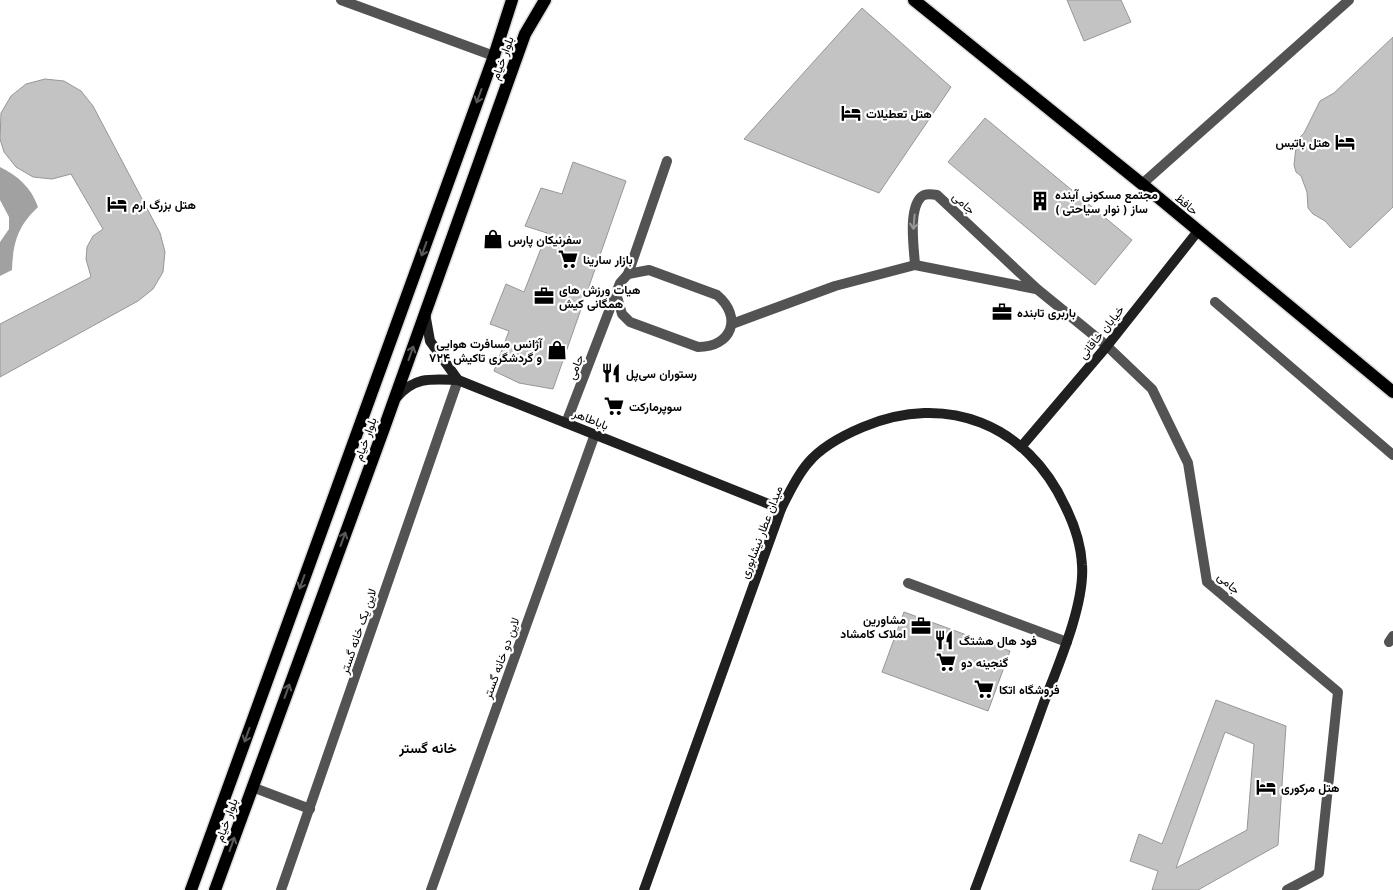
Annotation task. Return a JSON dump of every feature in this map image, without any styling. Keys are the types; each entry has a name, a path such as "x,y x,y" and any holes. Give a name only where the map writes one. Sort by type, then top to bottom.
{"main road":[{"name":"بلوار خیام","path":"191,890 494,56 512,0"},
{"name":"بلوار خیام","path":"215,890 525,34 545,0"},
{"name":"حافظ","path":"914,0 1142,184 1393,392"}],"street":[{"path":"341,0 494,56"},
{"path":"1142,184 1349,0"},
{"name":"جامی","path":"566,422 620,282 628,274 667,161"},
{"name":"جامی","path":"915,265 913,230 915,210 921,197 926,194 937,195 1037,289 1107,346 1152,389 1188,463 1207,582 1338,692 1319,872 1287,890"},
{"name":"خیابان خاقانی","path":"1021,447 1107,346 1198,231"},
{"name":"جامی","path":"732,324 835,286 915,265 1037,289"},
{"path":"616,293 622,314 630,322 698,347 709,347 720,343 728,334 732,324 731,312 726,302 717,295 649,270 628,274"},
{"path":"1215,302 1393,455"},
{"path":"425,313 430,341 458,380"},
{"name":"باباطاهر","path":"393,402 406,386 426,380 458,380 781,509"},
{"name":"لاین یک خانه گستر","path":"282,890 458,380"},
{"name":"میدان عطار نیشابوری","path":"644,890 781,509 794,483 809,461 830,444 854,431 890,418 934,413 967,418 986,424 1003,433 1038,462 1059,494 1076,531 1082,566 1079,597 1067,642 975,890"},
{"name":"لاین دو خانه گستر","path":"431,890 595,434"},
{"path":"908,583 1067,642"},
{"path":"252,787 310,809"}],"shaded area":[{"path":"0,167 13,174 28,188 38,207 21,228 18,235 15,243 12,270 0,276 0,242 9,229 9,217 0,200"}],"building":[{"path":"1067,0 1121,0 1131,22 1084,41"},
{"name":"هتل تعطیلات","path":"862,8 951,87 879,193 744,139"},
{"name":"هتل باتیس","path":"1393,37 1393,207 1350,248 1325,221 1313,214 1308,208 1307,192 1301,176 1296,172 1294,165 1296,147 1299,138 1304,133 1320,101 1334,93"},
{"name":"هتل بزرگ ارم","path":"45,79 64,81 81,91 93,106 160,233 165,252 163,272 153,289 138,301 0,377 0,324 91,277 86,259 87,247 93,236 103,229 71,174 52,179 33,177 16,167 4,152 0,139 1,113 11,96 26,84"},
{"name":"مجتمع مسکونی آینده ساز ( نوار سیاحتی )","path":"985,118 1132,240 1095,285 948,162"},
{"name":"بازار سارینا","path":"573,162 626,181 553,389 519,383 494,371 509,331 490,324 506,284 524,292 547,233 525,226 541,188 562,194"},
{"name":"گنجینه دو","path":"904,612 1010,651 988,711 882,672"},
{"name":"هتل مرکوری","path":"1216,700 1286,726 1278,845 1198,890 1152,890 1158,871 1130,861 1139,834 1162,844","holes":["1225,732 1254,744 1247,830 1176,868"]}],"place":[{"name":"هتل تعطیلات","path":"851,113"},
{"name":"هتل باتیس","path":"1345,142"},
{"name":"مجتمع مسکونی آینده ساز ( نوار سیاحتی )","path":"1040,201"},
{"name":"هتل بزرگ ارم","path":"117,204"},
{"name":"سفرنیکان پارس","path":"493,239"},
{"name":"بازار سارینا","path":"568,259"},
{"name":"هیات ورزش های همگانی کیش","path":"544,296"},
{"name":"باربری تابنده","path":"1002,312"},
{"name":"آژانس مسافرت هوایی و گردشگری تاکیش ۷۲۴","path":"557,350"},
{"name":"رستوران سی‌پل","path":"611,373"},
{"name":"سوپرمارکت","path":"614,406"},
{"name":"مشاورین املاک کامشاد","path":"921,626"},
{"name":"فود هال هشتگ","path":"944,640"},
{"name":"گنجینه دو","path":"946,662"},
{"name":"فروشگاه اتکا","path":"984,689"},
{"name":"هتل مرکوری","path":"1266,787"}],"district":[{"name":"خانه گستر","path":"428,748"}]}
